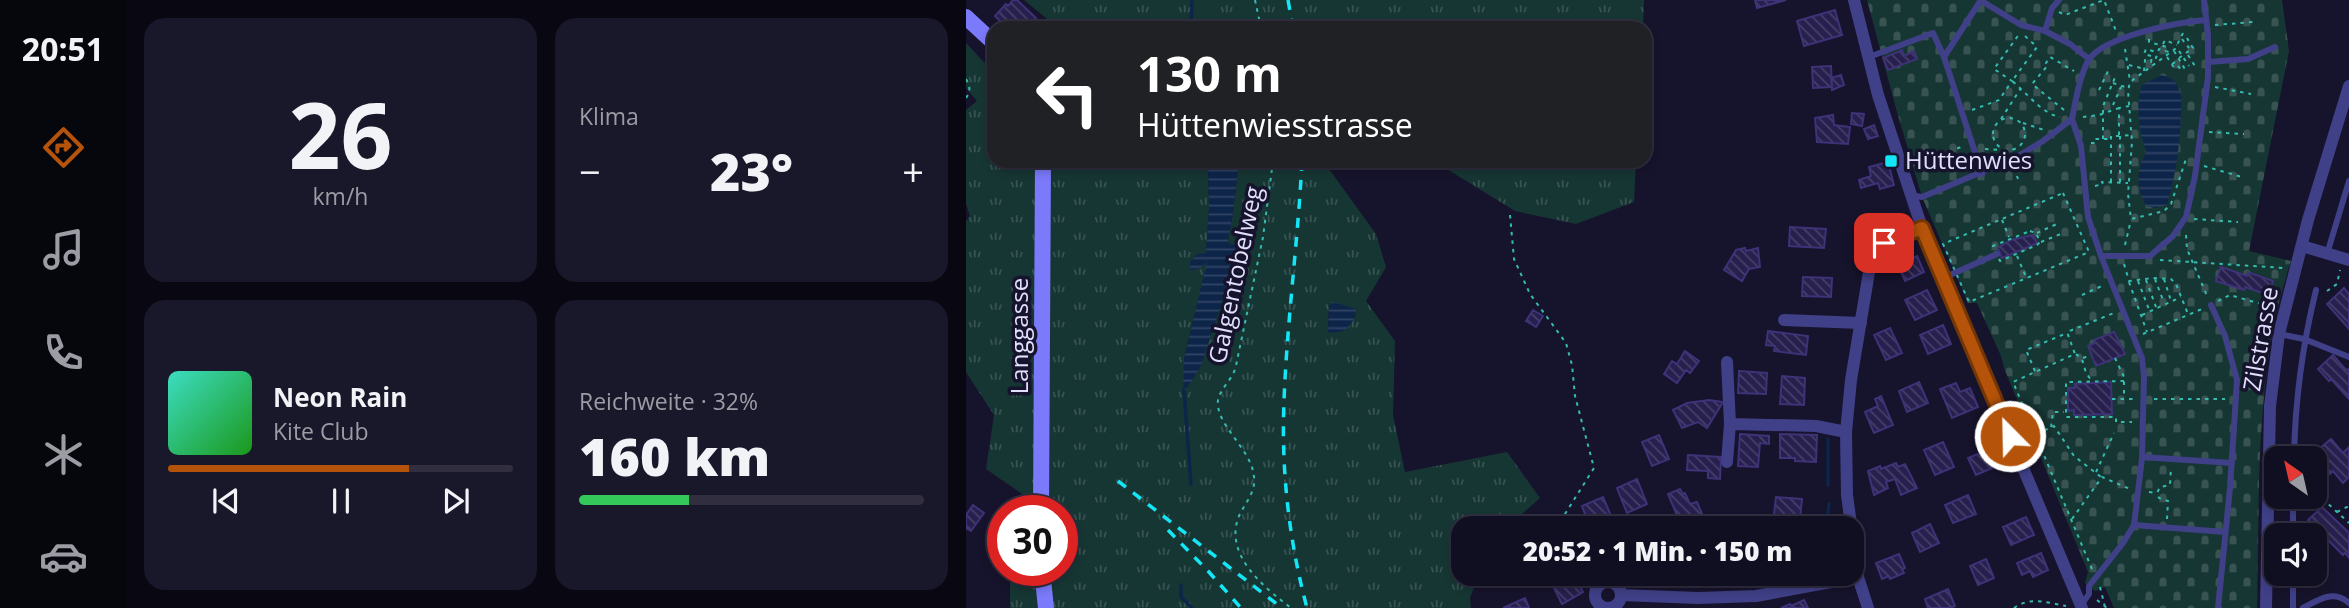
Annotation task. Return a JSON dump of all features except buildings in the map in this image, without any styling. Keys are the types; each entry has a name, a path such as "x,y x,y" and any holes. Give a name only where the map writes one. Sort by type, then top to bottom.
{"main road":[{"path":"966,17 987,36"},
{"name":"Langgasse","path":"1041,495 1043,168"},
{"path":"1044,586 1046,608"}],"street":[{"path":"1854,0 1878,95 1922,228 2081,603"},
{"name":"Zilstrasse","path":"2269,446 2270,406 2279,334 2349,86"},
{"path":"1850,516 1846,432 1851,380 1871,260 1876,251 1892,239 1922,228"},
{"path":"2302,246 2346,259"},
{"path":"1784,320 1861,323"},
{"path":"1727,362 1730,424 1727,462"},
{"path":"1730,424 1816,426 1846,432"},
{"name":"Zilstrasse","path":"2266,608 2267,509"},
{"path":"1604,583 1619,587 1621,595 1612,608 1603,607 1597,602 1597,587 1604,583"},
{"path":"1621,595 1698,598 1756,596 1810,586"},
{"path":"1861,586 1868,608"}],"lane":[{"path":"1944,57 1981,0 2025,26 2045,31 2070,44 2089,59"},
{"path":"2045,31 2052,8 2059,0"},
{"path":"2101,257 2150,256 2173,236 2186,217 2197,164 2207,86 2204,0"},
{"path":"2081,603 2089,586 2134,525 2142,457 2144,399 2142,358 2088,218 2080,142 2072,119 2089,59 2106,46 2148,31 2186,22 2206,23"},
{"path":"1869,57 1933,33 1944,57 1982,174"},
{"path":"2208,62 2248,59 2275,47"},
{"path":"1910,195 1923,197 1982,174 2043,141 2072,119"},
{"path":"2327,254 2349,181"},
{"path":"1954,273 1997,254"},
{"path":"2294,446 2304,339 2316,290"},
{"path":"2211,305 2234,363 2237,399 2218,608"},
{"path":"2279,334 2304,339 2349,357"},
{"path":"2142,457 2232,463"},
{"path":"2134,525 2225,532"},
{"path":"2293,586 2293,608"},
{"path":"2303,608 2326,595 2345,599 2349,603"}],"path":[{"path":"1255,0 1260,21"},
{"path":"2052,8 2065,15 2104,0 2126,50 2130,82 2128,183 2132,219 2123,256 2147,332"},
{"path":"2130,82 2143,70 2172,52 2181,38 2186,22"},
{"path":"2206,23 2253,22"},
{"path":"2025,26 1994,69 2055,117 2072,119 2129,106"},
{"path":"2148,31 2149,41 2168,47 2165,51"},
{"path":"1962,113 1999,100 2037,47 2021,33"},
{"path":"2181,38 2190,50"},
{"path":"2179,58 2193,48 2188,38"},
{"path":"2162,46 2165,40 2177,45"},
{"path":"2155,43 2154,47 2158,51"},
{"path":"2182,47 2195,66"},
{"path":"2144,54 2144,49 2172,52 2186,71"},
{"path":"2138,53 2156,58 2158,51"},
{"path":"2179,51 2189,66"},
{"path":"2166,56 2175,69"},
{"path":"2072,119 2060,106 2032,85 2048,65 2046,64 2050,57 2083,76"},
{"path":"2143,70 2144,59 2151,62 2152,57"},
{"path":"2173,58 2181,70"},
{"path":"2171,64 2175,62"},
{"path":"2128,65 2143,70"},
{"path":"2099,90 2109,69"},
{"path":"2103,139 2103,106 2116,75"},
{"path":"966,79 970,86 966,98"},
{"path":"2104,81 2129,88"},
{"path":"2207,86 2251,94"},
{"path":"2113,105 2121,87"},
{"path":"2004,150 1997,146 1992,132 2021,88"},
{"path":"2119,108 2120,182"},
{"path":"2000,119 2015,118 2051,133"},
{"path":"1933,156 1972,146 2004,150 2018,148 2023,142 2025,128 2021,122"},
{"path":"2201,131 2244,134"},
{"path":"2080,142 2095,143 2095,139 2131,135"},
{"path":"2111,139 2111,182"},
{"path":"2132,219 2164,211 2174,197 2186,160 2191,154 2198,155"},
{"path":"2011,160 2018,179"},
{"path":"2197,164 2242,177"},
{"name":"Galgentobelweg","path":"1272,168 1263,237 1238,356 1234,372 1219,395 1218,404 1225,424 1246,452 1255,480 1237,525 1240,552 1251,574 1291,608"},
{"path":"2084,189 2103,184 2102,182 2128,183"},
{"path":"2063,193 2088,251 1969,302 1954,273 1943,244 2063,193"},
{"path":"1510,215 1514,259 1530,294 1566,343 1575,396 1594,468 1567,516"},
{"path":"2211,305 2187,249 2186,217 2238,222"},
{"path":"2001,219 2010,239"},
{"path":"2059,223 1993,246 2000,261 2063,233"},
{"path":"2036,233 2040,242"},
{"path":"2016,254 2027,278"},
{"path":"2150,256 2155,259 2284,268 2289,273"},
{"path":"2316,290 2324,292 2337,284 2346,259"},
{"path":"2154,278 2164,305"},
{"path":"2164,278 2172,302"},
{"path":"2146,279 2157,309"},
{"path":"2129,281 2171,279 2189,315"},
{"path":"2138,280 2150,312"},
{"path":"2082,295 2111,282"},
{"path":"2144,334 2230,295 2261,304"},
{"path":"2141,315 2182,298"},
{"path":"2036,372 2026,350 2122,309"},
{"path":"2067,332 2075,354 2082,359 2086,373 2092,381"},
{"path":"2014,608 2025,601 2081,603 2105,607 2104,595 2013,382 2075,354"},
{"path":"2082,359 2091,355"},
{"path":"2115,358 2124,380 2124,399"},
{"path":"2124,380 2066,382 2067,417 2116,417 2116,422 2144,422"},
{"path":"2112,399 2144,399"},
{"path":"2153,399 2237,399"},
{"path":"2051,428 2053,412 2066,412"},
{"path":"2035,435 2054,426 2074,456 2095,473 2139,492"},
{"path":"2095,473 2114,433"},
{"path":"2157,493 2160,487 2169,485 2172,459"},
{"path":"2071,519 2102,477"},
{"path":"2152,493 2157,493"},
{"path":"2157,493 2159,498 2168,501 2166,527"},
{"path":"2328,503 2349,523"},
{"path":"2337,512 2349,506"}],"green space":[{"path":"1024,0 1644,0 1643,21 1050,21"},
{"path":"1867,0 2282,0 2289,51 2249,251 2291,261 2270,346 2265,389 2259,476 2257,608 2114,608 2105,587 2095,591 2085,583 2088,572 2001,356 1977,303 1968,303 1922,197"},
{"path":"966,43 987,66 987,168 1208,168 1206,254 1198,254 1190,262 1190,270 1208,260 1184,358 1184,393 1213,321 1236,246 1229,244 1228,239 1238,168 1329,168 1376,234 1386,267 1366,301 1395,341 1393,415 1405,472 1507,452 1540,498 1520,516 1451,516 1451,586 1474,586 1470,598 1471,608 1010,608 1010,586 1078,586 1078,495 1024,495 986,469 994,415 966,372 966,221 970,216 966,204 966,110 977,101 966,88","holes":["1329,305 1356,315 1342,331 1328,331"]},
{"path":"1445,168 1636,168 1634,202 1576,224 1515,211"}],"water":[{"path":"2161,75 2173,80 2180,90 2179,148 2167,205 2155,208 2146,206 2140,192 2140,166 2146,152 2138,110 2142,85"},
{"path":"1208,168 1238,168 1228,239 1229,244 1237,245 1225,293 1200,368 1183,394 1184,359 1207,262 1199,269 1190,270 1190,262 1198,254 1206,253"},
{"path":"1333,302 1356,309 1348,328 1334,333 1328,332 1329,305"}],"waterway":[{"path":"1191,21 1192,0"},
{"path":"1184,390 1191,484"},
{"path":"1828,439 1828,485"},
{"path":"1828,516 1829,504"},
{"path":"1181,585 1181,597 1192,608"}],"railway":[{"path":"1288,0 1292,21"},
{"path":"1302,168 1283,427 1288,505 1295,557 1307,608"},
{"path":"1118,481 1282,608"},
{"path":"1168,530 1241,608"}],"place":[{"name":"Hüttenwies","path":"1891,161"}],"route":[{"path":"1884,243 1922,228 2010,436"}]}
